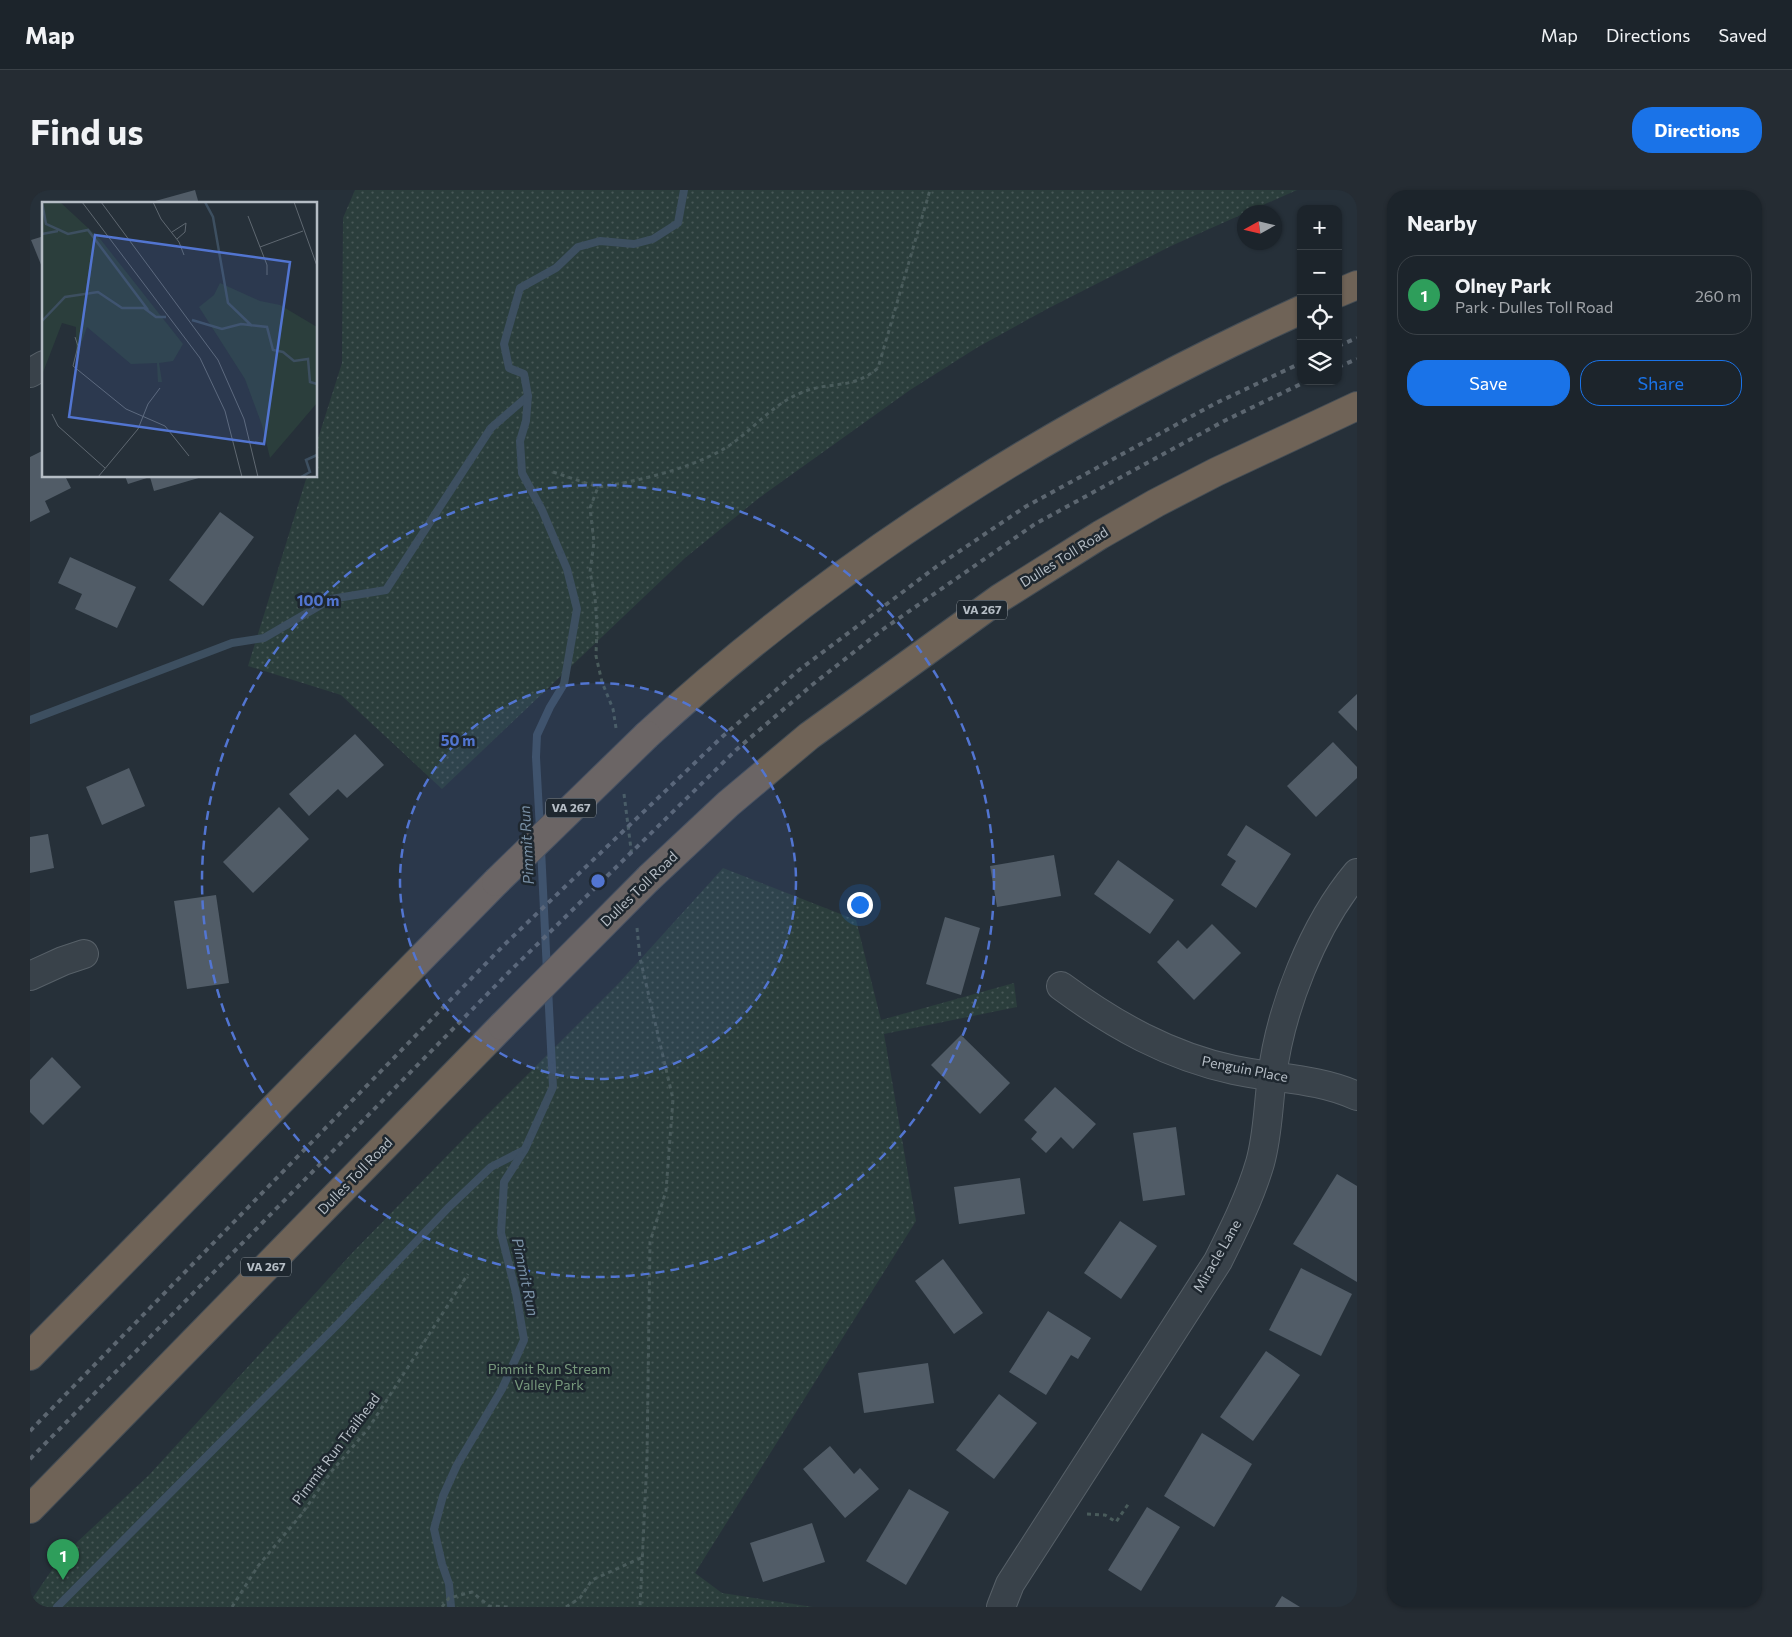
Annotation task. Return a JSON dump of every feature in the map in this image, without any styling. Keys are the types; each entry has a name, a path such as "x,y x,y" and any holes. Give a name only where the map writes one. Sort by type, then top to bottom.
{"highway":[{"path":"1342,291 1357,285"},
{"name":"VA 267","path":"30,1356 496,882 647,734 708,680 801,606 957,496 1034,447 1205,354 1297,312"},
{"name":"Dulles Toll Road","path":"30,1509 649,878 728,804 808,736 1000,598 1100,535 1216,472 1357,406"}],"street":[{"path":"30,373 42,366"},
{"name":"Miracle Lane","path":"1001,1607 1010,1584 1222,1252 1241,1214 1260,1164 1268,1124 1272,1076 1289,1002 1305,957 1328,914 1357,873"},
{"path":"30,976 63,960 84,954"},
{"name":"Penguin Place","path":"1061,986 1097,1012 1140,1038 1185,1057 1235,1070 1301,1079 1357,1096"}],"path":[{"path":"553,472 598,487"},
{"name":"Pimmit Run Trailhead","path":"232,1607 258,1566 301,1515 331,1472 368,1429 468,1274"},
{"path":"1084,1514 1105,1515 1116,1522 1129,1503"},
{"path":"566,1607 580,1598 592,1580 643,1558"},
{"path":"442,1607 449,1598 472,1592 489,1606 508,1607"}],"green space":[{"path":"355,190 1297,190 1263,205 1237,205 1237,217 1171,246 1047,309 978,347 910,390 759,498 685,558 442,789 341,695 248,666 306,478 318,478 318,439 342,363 343,218"},
{"name":"Pimmit Run Stream Valley Park","path":"723,868 856,920 881,1020 1014,983 1017,1007 884,1034 916,1221 695,1573 722,1593 813,1607 30,1607 30,1602 60,1558 149,1475 353,1252 618,984"}],"building":[{"path":"195,190 198,202 152,202"},
{"path":"42,237 42,267 31,240"},
{"path":"42,451 42,478 66,478 71,488 45,501 50,512 30,522 30,457"},
{"path":"126,478 147,478 128,484"},
{"path":"150,478 199,478 154,491"},
{"path":"220,512 254,537 203,606 169,580"},
{"path":"70,557 136,587 117,628 75,609 82,594 58,583"},
{"path":"1357,694 1357,731 1338,712"},
{"path":"355,734 384,765 347,798 338,789 309,816 289,794"},
{"path":"1333,742 1357,767 1357,778 1316,817 1287,786"},
{"path":"129,768 145,806 102,825 86,787"},
{"path":"279,807 309,839 253,893 223,862"},
{"path":"1246,825 1291,854 1256,908 1221,885 1236,861 1227,855"},
{"path":"48,834 54,868 30,873 30,837"},
{"path":"1054,855 1061,896 997,907 990,866"},
{"path":"1118,860 1174,900 1150,934 1094,894"},
{"path":"216,895 229,983 187,989 174,901"},
{"path":"945,917 980,928 961,995 926,984"},
{"path":"1212,924 1241,953 1194,1000 1157,962 1178,940 1187,949"},
{"path":"961,1035 1010,1083 980,1114 931,1065"},
{"path":"52,1057 81,1087 43,1125 30,1112 30,1080"},
{"path":"1055,1087 1096,1124 1073,1149 1061,1137 1046,1153 1031,1139 1037,1132 1024,1120"},
{"path":"1176,1127 1185,1195 1143,1201 1133,1133"},
{"path":"1337,1174 1357,1186 1357,1282 1293,1244"},
{"path":"1020,1178 1025,1214 959,1224 954,1187"},
{"path":"1120,1221 1157,1246 1121,1299 1084,1273"},
{"path":"943,1259 983,1313 954,1334 915,1281"},
{"path":"1301,1268 1352,1294 1321,1356 1269,1330"},
{"path":"1048,1311 1091,1338 1078,1359 1071,1355 1046,1395 1009,1372"},
{"path":"1266,1351 1300,1375 1253,1441 1220,1417"},
{"path":"928,1363 934,1403 864,1413 858,1373"},
{"path":"999,1394 1037,1423 994,1479 956,1450"},
{"path":"1202,1433 1252,1464 1214,1527 1164,1496"},
{"path":"830,1446 854,1474 860,1468 879,1489 845,1518 803,1469"},
{"path":"909,1489 949,1512 906,1585 866,1561"},
{"path":"1147,1507 1180,1527 1141,1591 1108,1570"},
{"path":"812,1523 825,1562 763,1582 750,1543"},
{"path":"1282,1596 1300,1607 1275,1607"}],"waterway":[{"name":"Pimmit Run","path":"540,830 536,757 537,735 550,707 564,684 577,609 567,569 542,510 522,473 520,441 526,421 528,396 524,374 509,368 504,344 520,288 556,268 578,247 600,241 634,244 653,239 678,223 684,190"},
{"path":"30,720 232,643 264,638 331,599 386,590 491,428 528,396"},
{"name":"Pimmit Run","path":"541,849 547,972"},
{"name":"Pimmit Run","path":"451,1607 449,1584 434,1529 443,1496 457,1465 502,1389 524,1340 516,1293 501,1233 504,1182 525,1149 553,1087 548,988"},
{"path":"57,1607 339,1323 448,1208 491,1167 524,1150"}],"railway":[{"path":"1342,344 1357,338"},
{"path":"1342,365 1357,359"},
{"path":"30,1431 504,945 723,736 799,670 936,567 1025,507 1216,403 1297,365"},
{"path":"30,1459 509,972 736,750 812,685 882,630 1035,524 1224,421 1299,385"}],"place":[{"name":"Olney Park","path":"63,1580"}]}
